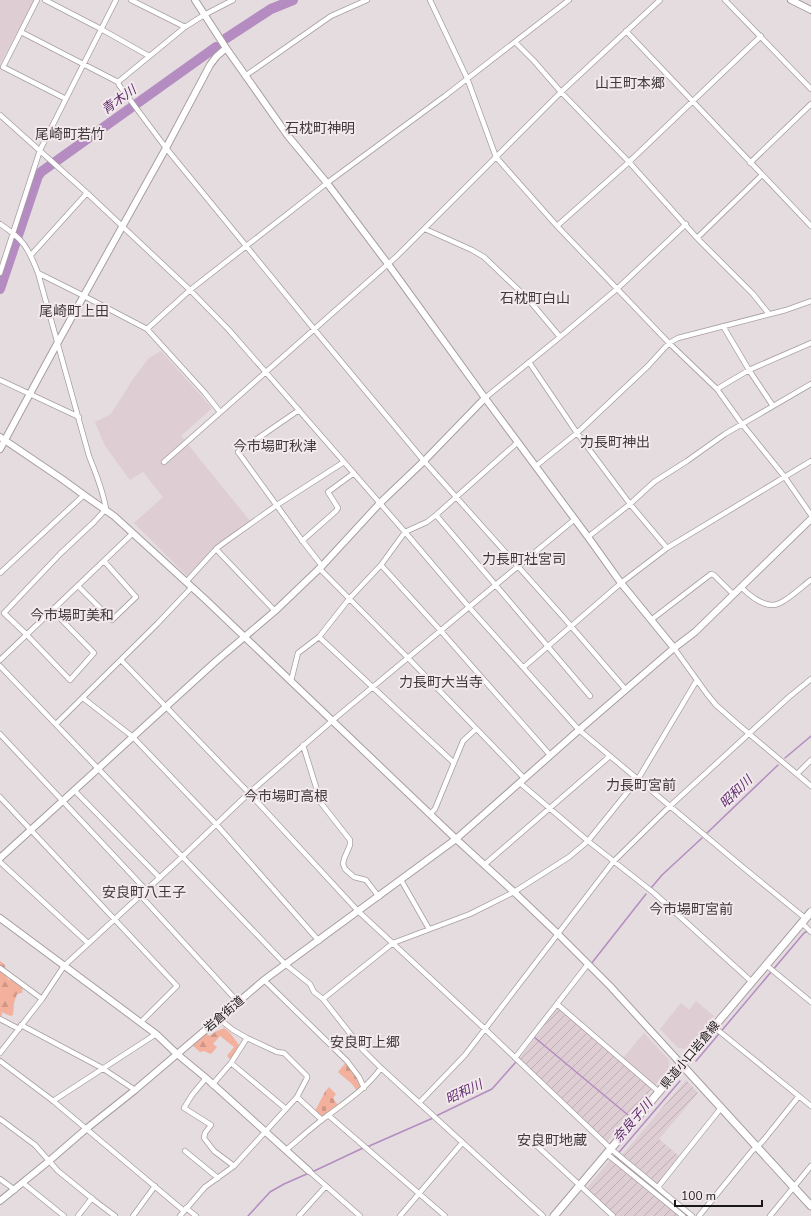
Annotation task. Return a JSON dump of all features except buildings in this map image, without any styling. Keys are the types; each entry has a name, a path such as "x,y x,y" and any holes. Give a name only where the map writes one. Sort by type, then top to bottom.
{"main road":[{"name":"県道小口岩倉線","path":"554,1216 659,1092 680,1062 714,1027 811,912"},
{"path":"680,1062 811,1206"}],"street":[{"path":"0,73 37,0"},
{"path":"46,0 150,56"},
{"path":"0,272 14,234 40,150 116,0"},
{"path":"131,0 185,27"},
{"path":"195,0 245,76 288,136 327,183 388,264 621,583 674,648 716,705 811,786"},
{"path":"118,82 185,27 233,0"},
{"path":"350,0 353,6"},
{"path":"245,76 331,16 367,0"},
{"path":"430,0 467,78 496,157 557,226 669,343 717,389 742,424 784,476 811,515"},
{"path":"147,330 190,290 327,183 569,0"},
{"path":"164,462 388,264 425,229 561,92 660,0"},
{"path":"725,0 811,90"},
{"path":"791,0 799,2 811,10"},
{"path":"626,31 811,226"},
{"path":"22,32 118,82 166,148 424,461 626,690"},
{"path":"557,226 629,162 761,36"},
{"path":"515,42 534,60 561,92 629,162 697,238 753,294 769,314"},
{"path":"0,449 2,439 84,296 210,65 226,48"},
{"path":"3,67 66,99"},
{"path":"750,162 811,104"},
{"path":"0,115 87,193 190,290 229,330 579,730 804,920 811,932"},
{"path":"697,238 762,175"},
{"path":"32,255 87,193"},
{"path":"0,224 20,239 32,255 58,342 89,456 104,496 106,509"},
{"path":"0,858 215,662 275,611 485,398 618,288 686,224"},
{"path":"425,229 484,257 529,300 560,337"},
{"path":"38,273 147,330 205,393 220,412"},
{"path":"536,466 577,433 648,366 669,343 678,338 786,310 811,301"},
{"path":"724,326 749,370 773,406"},
{"path":"717,389 749,370 811,343"},
{"path":"529,362 577,433 630,504 667,548"},
{"path":"0,380 79,417"},
{"path":"588,537 630,504 654,482 742,424 811,384"},
{"path":"299,410 238,452 320,567 476,729 522,781 550,808 588,842 654,893 752,982"},
{"path":"2,439 106,509 192,587 456,839 558,934 610,986 680,1062"},
{"path":"291,681 298,653 319,637 350,599 381,565 405,532 427,522 436,515 457,498 518,442"},
{"path":"524,667 621,583 667,548 811,461"},
{"path":"186,582 216,549 225,542 277,505 344,462"},
{"path":"302,541 338,508 328,492 354,473"},
{"path":"0,573 84,495"},
{"path":"53,611 94,653 70,680 4,613 60,554 106,509"},
{"path":"436,515 590,696"},
{"path":"0,1053 42,999 64,966 160,878 249,793 373,686 575,519"},
{"name":"岩倉街道","path":"0,1201 23,1184 86,1129 135,1090 264,980 456,839 550,755 674,648 695,632 811,519"},
{"path":"0,660 133,533"},
{"path":"216,549 275,611"},
{"path":"78,586 112,620 136,596 104,560"},
{"path":"381,565 550,755"},
{"path":"651,620 711,574 714,575 733,594"},
{"path":"741,587 747,594 773,605 780,603 811,580"},
{"path":"56,724 192,587"},
{"path":"319,637 454,763"},
{"path":"121,660 249,793 358,911 485,1029 609,1151 683,1216"},
{"path":"0,666 98,768 113,786 285,964 310,984 314,992 323,999 363,1050 462,1143 543,1216"},
{"path":"419,1102 465,1055 613,862 670,806 789,697 811,679"},
{"path":"323,999 393,943 470,914 514,892 569,857 588,842 638,779 697,680"},
{"path":"83,698 133,737 216,824 318,941"},
{"path":"430,814 434,809 463,741 476,729"},
{"path":"0,734 146,890"},
{"path":"303,745 321,803 350,840 350,845 343,864 345,869 354,878 366,880 379,897"},
{"path":"484,865 610,756"},
{"path":"797,774 811,760"},
{"path":"74,790 160,878"},
{"path":"0,797 177,986 141,1022"},
{"path":"0,862 88,943"},
{"path":"401,880 429,929"},
{"path":"140,895 238,1002"},
{"path":"0,918 156,1034 264,1132 360,1216"},
{"path":"517,1060 589,965"},
{"path":"766,965 811,1002"},
{"path":"0,968 42,999"},
{"path":"264,980 347,1061 359,1077 364,1088"},
{"path":"559,1005 659,1092"},
{"path":"180,1216 205,1187 234,1166 286,1110 296,1097 308,1076 284,1053 277,1052 247,1038 233,1030 218,1018"},
{"path":"0,1020 20,1027 102,1068 135,1090"},
{"path":"714,1027 811,1106"},
{"path":"53,1101 156,1034"},
{"path":"212,1085 231,1063 247,1038"},
{"path":"0,1061 53,1101 155,1186 196,1216"},
{"path":"231,1063 286,1110"},
{"path":"286,1150 328,1115 364,1088 381,1068"},
{"path":"206,1078 192,1095 184,1108 211,1125 204,1138 214,1151 234,1166"},
{"path":"699,1216 799,1096"},
{"path":"296,1097 322,1120"},
{"path":"658,1187 721,1108"},
{"path":"328,1115 445,1216"},
{"path":"0,1119 35,1145 58,1172 115,1216"},
{"path":"400,1216 462,1143"},
{"path":"535,1144 613,1216"},
{"path":"185,1150 218,1178"},
{"path":"609,1151 658,1187 692,1216"},
{"path":"770,1216 811,1166"},
{"path":"0,1179 15,1190"},
{"path":"23,1184 64,1216"},
{"path":"133,1216 155,1186"},
{"path":"299,1216 326,1186"},
{"path":"78,1216 92,1198"}],"shaded area":[{"path":"0,0 34,0 0,64"},
{"path":"161,351 212,408 181,436 250,521 218,544 187,576 134,523 163,497 143,472 130,480 105,446 95,422 111,414 133,379 149,358"},
{"path":"696,1001 714,1016 686,1049 678,1048 660,1029 681,1003 689,1010"},
{"path":"558,1008 653,1088 607,1142 519,1059"},
{"path":"644,1033 669,1060 669,1069 655,1086 623,1058"},
{"path":"686,1080 698,1093 659,1139 680,1157 658,1184 622,1155"},
{"path":"611,1159 681,1216 615,1216 586,1189"}],"green space":[{"path":"0,961 4,964 6,969 5,972 9,980 12,977 23,985 22,993 17,994 14,1003 13,1015 10,1016 2,1012 0,1017"},
{"path":"224,1028 231,1034 240,1046 231,1060 227,1056 234,1047 220,1036 213,1044 217,1047 211,1054 204,1051 200,1052 192,1045 205,1033 210,1036"},
{"path":"347,1061 364,1088 358,1092 352,1084 338,1072"},
{"path":"329,1087 336,1094 333,1098 338,1105 322,1116 315,1111"}],"waterway":[{"name":"青木川","path":"225,39 271,9 293,0"},
{"name":"青木川","path":"0,289 38,176 41,172 216,47"},
{"name":"昭和川","path":"785,758 811,736"},
{"name":"昭和川","path":"707,833 778,765"},
{"name":"昭和川","path":"651,888 662,875 702,838"},
{"name":"昭和川","path":"591,964 646,894"},
{"name":"奈良子川","path":"696,1061 804,933 808,931"},
{"path":"534,1037 628,1115"},
{"name":"昭和川","path":"436,1116 492,1089 515,1063 521,1053"},
{"name":"奈良子川","path":"680,1081 615,1157 687,1216"},
{"name":"昭和川","path":"367,1147 433,1118"},
{"name":"昭和川","path":"312,1172 363,1148"},
{"name":"昭和川","path":"248,1216 270,1192 309,1173"}],"district":[{"name":"山王町本郷","path":"630,83"},
{"name":"石枕町神明","path":"320,128"},
{"name":"尾崎町若竹","path":"70,134"},
{"name":"石枕町白山","path":"535,298"},
{"name":"尾崎町上田","path":"74,311"},
{"name":"力長町神出","path":"615,442"},
{"name":"今市場町秋津","path":"275,446"},
{"name":"力長町社宮司","path":"524,559"},
{"name":"今市場町美和","path":"72,615"},
{"name":"力長町大当寺","path":"441,682"},
{"name":"力長町宮前","path":"641,785"},
{"name":"今市場町高根","path":"286,796"},
{"name":"安良町八王子","path":"144,892"},
{"name":"今市場町宮前","path":"691,909"},
{"name":"安良町上郷","path":"365,1042"},
{"name":"安良町地蔵","path":"552,1140"}]}
